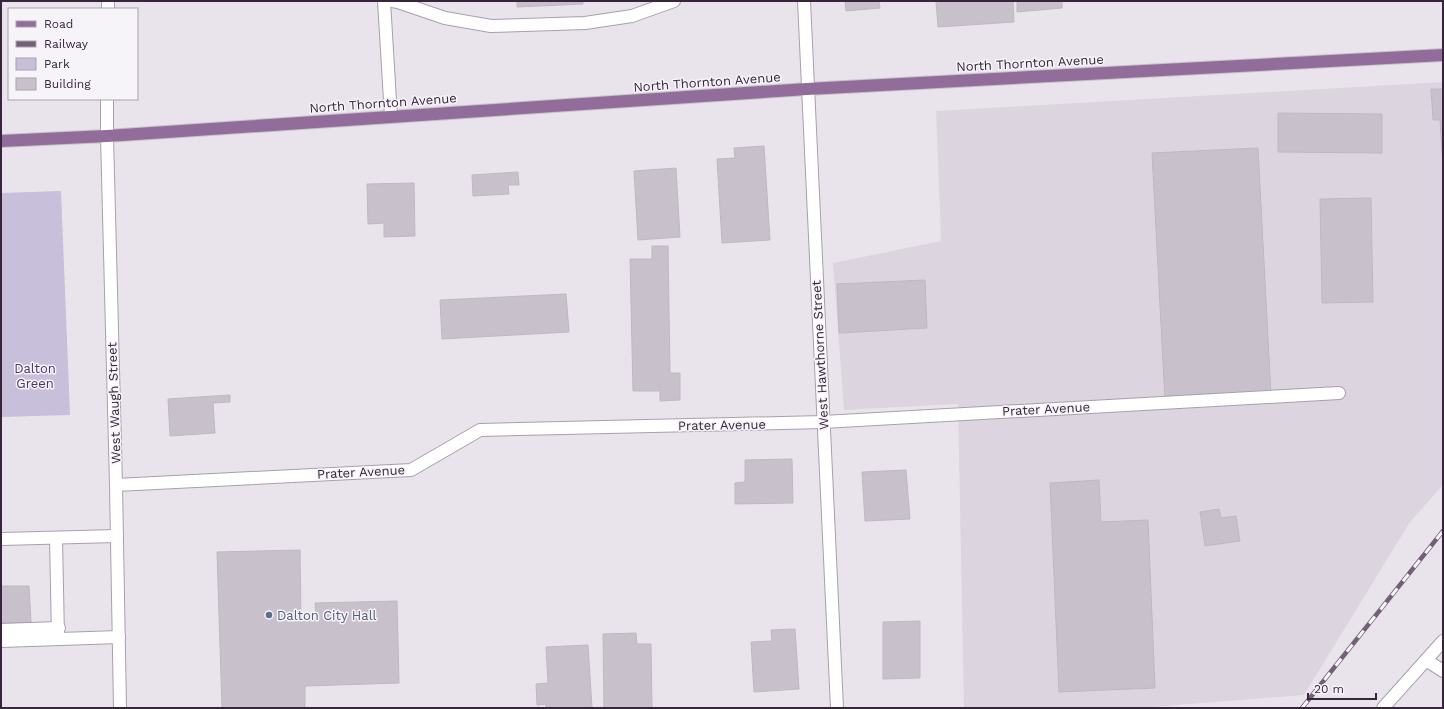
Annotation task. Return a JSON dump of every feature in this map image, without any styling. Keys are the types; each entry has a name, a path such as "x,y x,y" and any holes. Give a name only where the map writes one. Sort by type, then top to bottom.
{"main road":[{"name":"North Thornton Avenue","path":"1,141 107,136 807,89 1443,55"}],"street":[{"path":"384,1 390,117"},
{"path":"392,1 445,18 491,26 585,23 632,16 674,1"},
{"name":"West Hawthorne Street","path":"804,1 837,708"},
{"name":"West Waugh Street","path":"107,100 120,708"},
{"name":"Prater Avenue","path":"116,484 411,470 480,430 823,422 1339,393"},
{"path":"1,539 117,536"},
{"path":"56,538 58,633"},
{"path":"1,630 119,637"},
{"path":"1,641 58,633"},
{"path":"1383,708 1443,640"},
{"path":"1426,660 1443,671"}],"shaded area":[{"path":"1443,82 1443,485 1410,522 1304,695 1140,708 964,708 958,404 844,410 833,263 941,241 936,111"}],"green space":[{"name":"Dalton Green","path":"61,191 70,415 1,417 1,193"}],"building":[{"path":"517,1 583,1 583,4 517,7"},
{"path":"845,1 879,1 880,8 846,11"},
{"path":"936,1 1013,1 1014,22 938,27"},
{"path":"1017,1 1062,1 1062,8 1017,12"},
{"path":"1431,89 1443,89 1443,168 1440,120 1433,120"},
{"path":"1278,113 1382,114 1382,153 1278,152"},
{"path":"764,146 770,240 722,243 717,159 735,158 734,148"},
{"path":"1258,148 1271,395 1165,401 1152,153"},
{"path":"676,168 680,237 638,240 634,171"},
{"path":"518,172 519,185 508,185 509,194 473,196 472,175"},
{"path":"414,183 415,236 384,237 384,223 368,224 367,184"},
{"path":"1371,198 1373,302 1322,303 1320,199"},
{"path":"652,246 668,246 670,373 680,373 680,400 660,401 660,391 633,391 630,259 652,259"},
{"path":"925,280 927,328 839,333 837,284"},
{"path":"566,294 569,332 442,339 440,300"},
{"path":"230,395 230,402 213,403 215,433 170,436 168,399"},
{"path":"792,459 793,503 735,504 735,483 745,482 745,460"},
{"path":"906,470 910,519 865,521 862,472"},
{"path":"1099,480 1101,522 1148,520 1155,688 1059,692 1050,483"},
{"path":"1219,509 1221,518 1236,516 1240,541 1205,546 1200,512"},
{"path":"300,550 301,620 316,619 315,603 397,601 399,683 305,686 305,708 222,708 217,552"},
{"path":"1,586 29,586 31,622 1,623"},
{"path":"920,621 920,678 883,679 883,622"},
{"path":"795,629 799,689 754,692 751,642 772,641 771,630"},
{"path":"636,633 637,644 651,644 652,708 604,708 603,634"},
{"path":"588,645 592,708 546,708 546,704 537,705 536,684 548,683 546,647"}],"railway":[{"path":"1302,708 1443,531"}],"place":[{"name":"Dalton City Hall","path":"269,615"}]}
